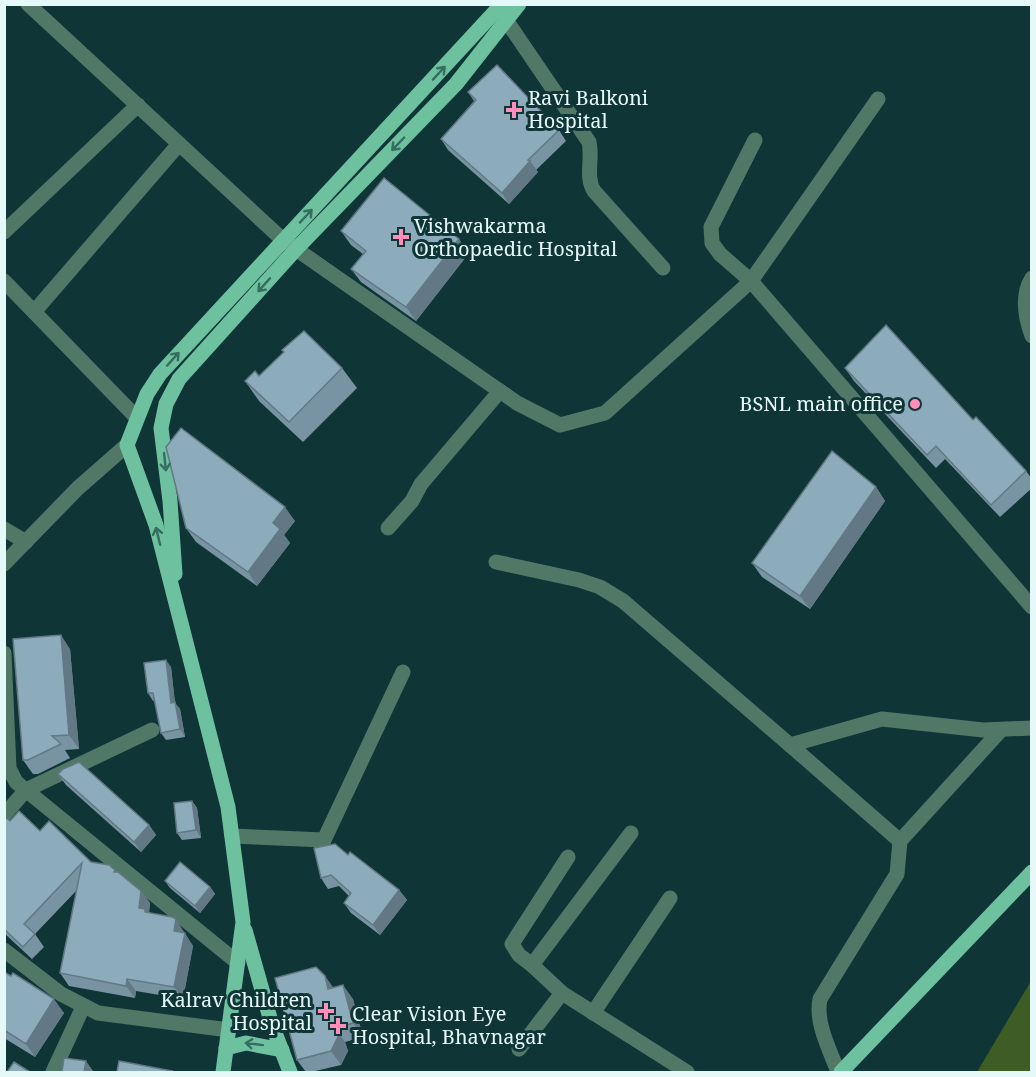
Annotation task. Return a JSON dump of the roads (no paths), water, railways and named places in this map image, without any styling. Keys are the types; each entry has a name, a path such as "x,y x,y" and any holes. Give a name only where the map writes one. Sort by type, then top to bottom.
{"main road":[{"path":"290,1072 272,1025 243,922 228,807 156,525 127,445 139,413 160,374 502,4"},
{"path":"178,613 170,501 161,428 166,404 179,379 297,248 456,84 519,4"},
{"path":"139,413 166,404"},
{"path":"840,1072 1032,872"},
{"path":"223,1072 243,922"},
{"path":"226,1048 246,1043 282,1050"}],"street":[{"path":"28,4 283,240 517,403 560,425 605,413 751,281 879,99"},
{"path":"506,20 589,142 590,186 663,268"},
{"path":"4,232 138,105"},
{"path":"755,140 711,227 712,243 720,255 751,281 1032,607"},
{"path":"34,312 179,144"},
{"path":"1032,278 1026,288 1025,318 1032,336"},
{"path":"4,281 139,413"},
{"path":"388,528 412,501 421,484 500,391"},
{"path":"4,564 78,488 127,445"},
{"path":"4,529 26,542"},
{"path":"496,562 579,580 600,587 623,601 900,841"},
{"path":"4,652 9,768 16,782 238,963"},
{"path":"232,836 324,840 403,672"},
{"path":"790,745 882,719 983,730 1032,728"},
{"path":"4,814 26,790 152,730"},
{"path":"840,1072 820,1022 818,1009 820,999 897,874 900,841 1001,730"},
{"path":"532,965 631,833"},
{"path":"568,857 512,944 519,955 562,993 687,1072"},
{"path":"593,1013 670,898"},
{"path":"4,950 61,994 98,1013 229,1030"},
{"path":"519,1049 562,993"},
{"path":"53,1072 83,1007"}],"place":[{"name":"Ravi Balkoni Hospital","path":"514,110"},
{"name":"Vishwakarma Orthopaedic Hospital","path":"401,237"},
{"name":"BSNL main office","path":"915,404"},
{"name":"Kalrav Children Hospital","path":"326,1011"},
{"name":"Clear Vision Eye Hospital, Bhavnagar","path":"338,1026"}]}
